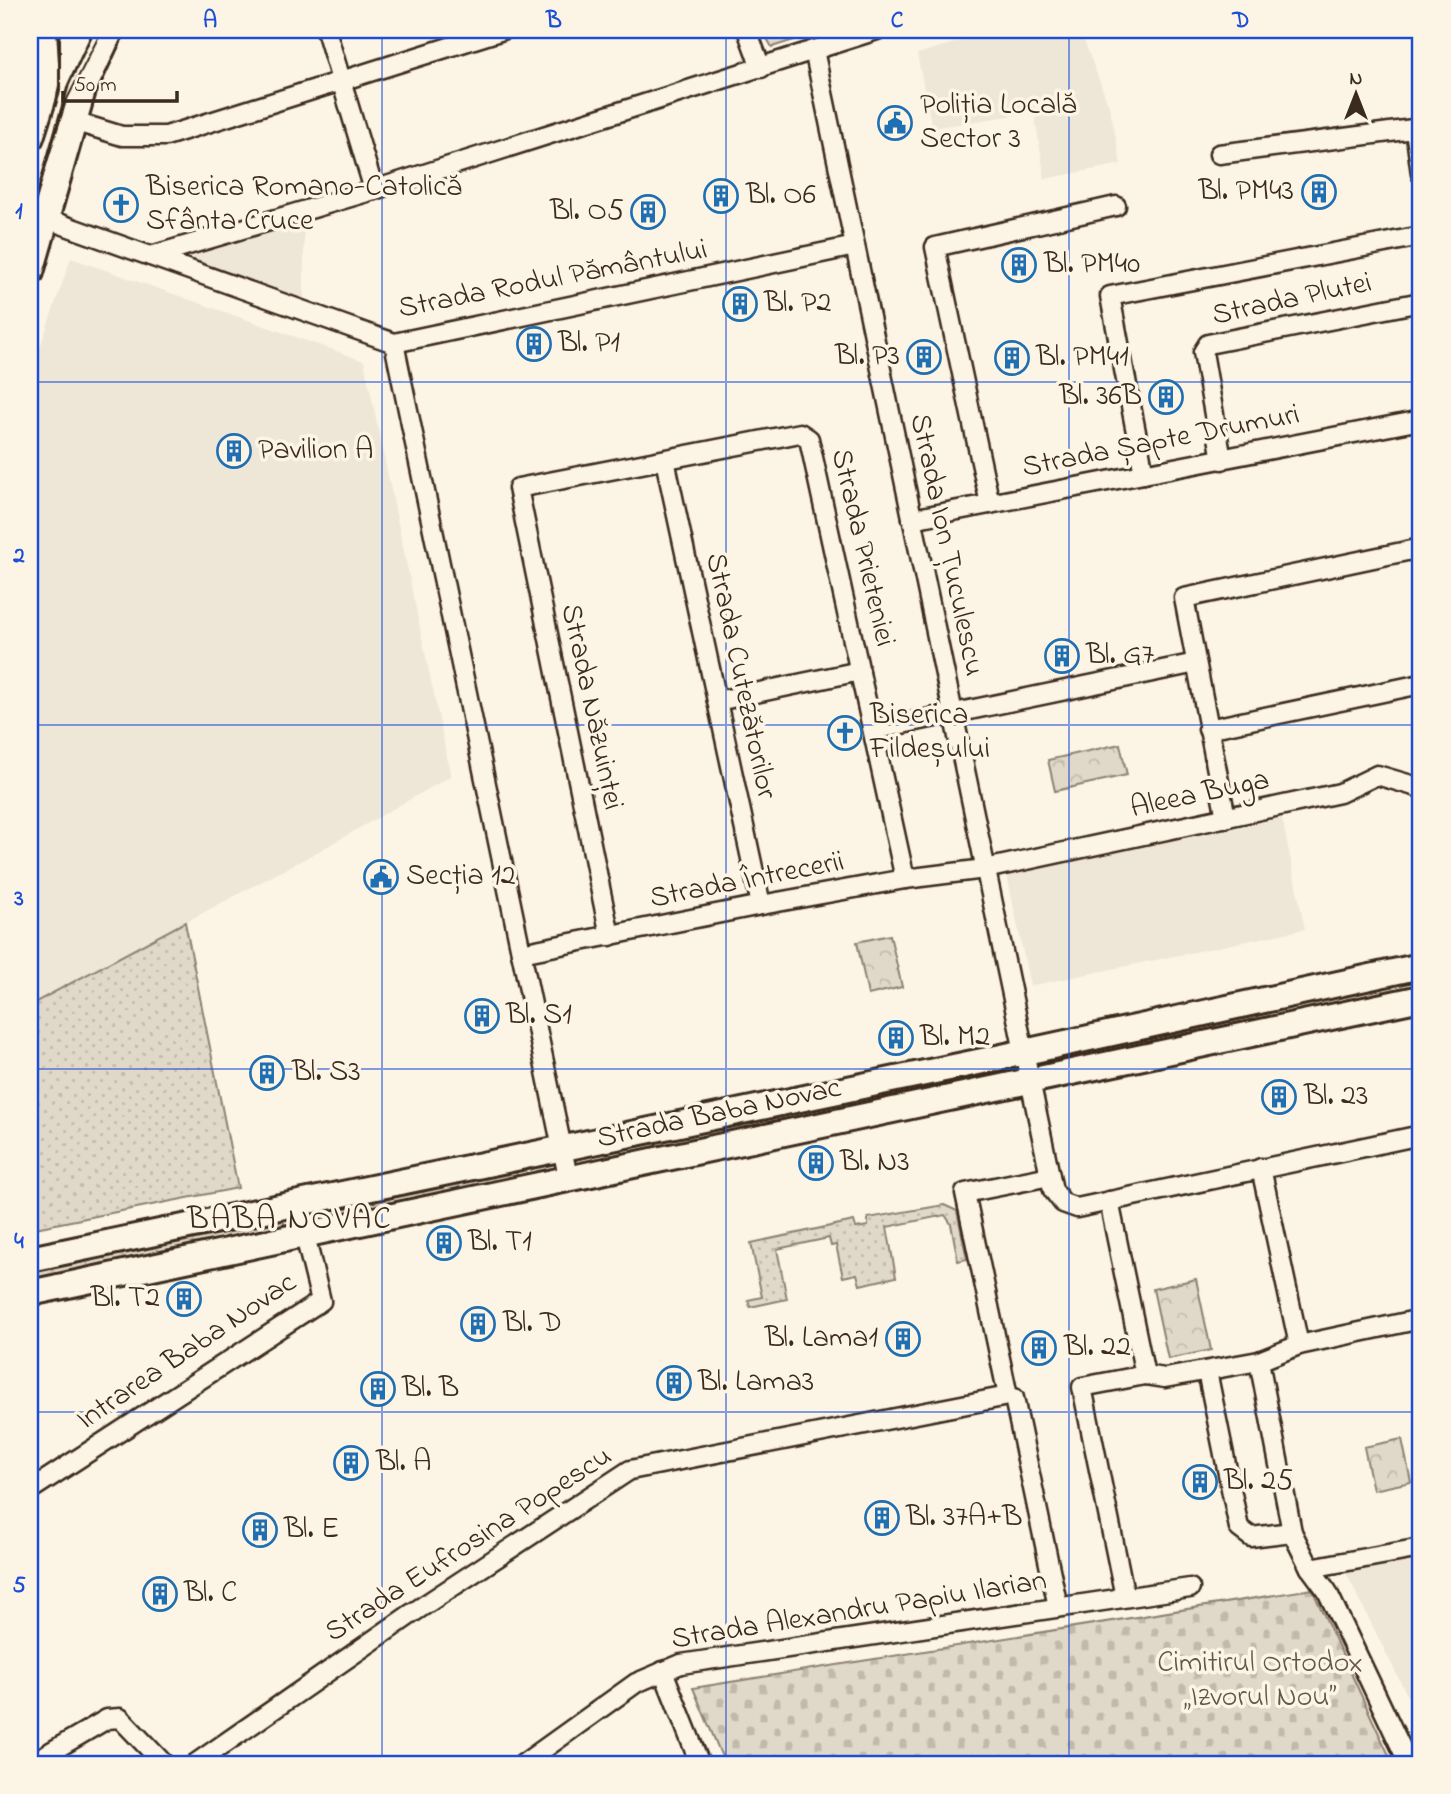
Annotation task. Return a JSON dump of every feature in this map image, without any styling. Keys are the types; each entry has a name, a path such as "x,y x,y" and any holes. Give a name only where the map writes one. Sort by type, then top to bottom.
{"main road":[{"path":"38,104 46,30"},
{"path":"30,137 59,30"},
{"path":"30,272 38,215 73,121 94,30"},
{"path":"82,90 110,30"},
{"name":"Strada Baba Novac","path":"30,1259 1023,1052 1421,966"},
{"name":"Strada Baba Novac","path":"30,1293 1421,998"}],"street":[{"path":"326,30 373,190"},
{"path":"73,121 122,136 166,136 503,30"},
{"path":"747,30 761,68"},
{"path":"151,256 373,190 877,30"},
{"name":"Strada Ion Țuculescu","path":"814,50 1029,1081"},
{"path":"1219,155 1418,128 1421,174"},
{"path":"990,504 935,247 1116,206"},
{"name":"Strada Rodul Pământului","path":"38,215 394,343 855,247"},
{"path":"1144,474 1110,296 1421,236"},
{"name":"Strada Plutei","path":"1222,460 1203,352 1208,344 1421,302"},
{"path":"394,343 568,1177"},
{"name":"Strada Șapte Drumuri","path":"912,519 1421,421"},
{"name":"Strada Prieteniei","path":"518,488 805,434 905,879"},
{"name":"Strada Cutezătorilor","path":"665,460 761,905"},
{"name":"Strada Năzuinței","path":"518,488 610,936"},
{"path":"1226,818 1184,598 1421,548"},
{"path":"873,730 1196,663"},
{"path":"717,701 860,671"},
{"path":"1208,729 1421,684"},
{"name":"Aleea Buga","path":"985,869 1340,793 1377,775 1421,788"},
{"name":"Strada Întrecerii","path":"521,953 761,905 905,879 985,869"},
{"path":"1029,1081 1050,1176 1058,1198 1077,1208 1421,1135"},
{"path":"1261,1168 1299,1345"},
{"path":"1050,1176 965,1193 1008,1396 1014,1398 1058,1608"},
{"path":"1109,1201 1145,1375"},
{"path":"297,1203 304,1233"},
{"name":"Intrarea Baba Novac","path":"30,1490 321,1301 304,1233"},
{"path":"1125,1597 1082,1387 1145,1375 1165,1378 1259,1361 1299,1345 1421,1319"},
{"path":"1259,1361 1292,1532 1311,1568 1328,1591 1409,1764"},
{"path":"1207,1371 1239,1528 1251,1537 1292,1532"},
{"name":"Strada Eufrosina Popescu","path":"195,1764 411,1614 630,1470 1008,1396"},
{"path":"1311,1568 1421,1548"},
{"name":"Strada Alexandru Papiu Ilarian","path":"523,1764 625,1691 663,1671 706,1659 1190,1588"},
{"path":"663,1671 700,1764"},
{"path":"30,1764 107,1719 120,1718 164,1764"}],"shaded area":[{"path":"998,30 1080,30 1110,109 1121,164 1045,179 1034,112 932,128 917,54"},
{"path":"304,221 304,299 193,261 193,252"},
{"path":"71,258 364,361 451,776 319,851 30,1005 30,376"},
{"path":"1282,818 1305,929 1030,986 1007,875"},
{"path":"1421,1558 1421,1723 1346,1573"}],"green space":[{"path":"762,30 825,30 772,47"},
{"path":"1120,744 1127,775 1055,791 1048,760"},
{"path":"185,922 238,1188 30,1229 30,1005"},
{"path":"890,935 902,987 868,995 857,942"},
{"path":"1421,974 1421,989 1058,1064 1054,1056"},
{"path":"991,1069 993,1077 609,1158 608,1150"},
{"path":"515,1168 517,1175 524,1178 314,1223 318,1218 316,1209"},
{"path":"944,1205 957,1211 967,1259 958,1261 951,1224 945,1215 887,1227 896,1277 860,1285 857,1274 843,1277 836,1245 831,1246 829,1238 777,1249 787,1299 750,1307 748,1300 762,1297 751,1243 854,1221 856,1228 868,1226 868,1218"},
{"path":"280,1218 288,1228 30,1281 30,1268"},
{"path":"1196,1279 1211,1350 1168,1359 1153,1289"},
{"path":"1402,1439 1411,1482 1373,1490 1364,1447"},
{"name":"Cimitirul Ortodox „Izvorul Nou”","path":"1312,1589 1393,1764 725,1764 693,1688"}],"tram line":[{"path":"55,107 60,80 57,30"},
{"path":"30,216 66,101 102,30"}],"place":[{"name":"Poliția Locală Sector 3","path":"895,123"},
{"name":"Bl. PM43","path":"1319,192"},
{"name":"Bl. O6","path":"721,196"},
{"name":"Biserica Romano-Catolică Sfânta Cruce","path":"121,205"},
{"name":"Bl. O5","path":"648,212"},
{"name":"Bl. PM40","path":"1019,265"},
{"name":"Bl. P2","path":"740,304"},
{"name":"Bl. P1","path":"534,344"},
{"name":"Bl. P3","path":"924,357"},
{"name":"Bl. PM41","path":"1012,358"},
{"name":"Bl. 36B","path":"1166,397"},
{"name":"Pavilion A","path":"234,451"},
{"name":"Bl. G7","path":"1062,656"},
{"name":"Biserica Fildeșului","path":"845,733"},
{"name":"Secția 12","path":"381,877"},
{"name":"Bl. S1","path":"482,1016"},
{"name":"Bl. M2","path":"896,1038"},
{"name":"Bl. S3","path":"267,1073"},
{"name":"Bl. 23","path":"1279,1097"},
{"name":"Bl. N3","path":"816,1163"},
{"name":"Bl. T1","path":"444,1243"},
{"name":"Bl. T2","path":"184,1299"},
{"name":"Bl. D","path":"478,1324"},
{"name":"Bl. Lama1","path":"903,1339"},
{"name":"Bl. 22","path":"1039,1348"},
{"name":"Bl. Lama3","path":"674,1383"},
{"name":"Bl. B","path":"378,1389"},
{"name":"Bl. A","path":"351,1463"},
{"name":"Bl. 25","path":"1200,1482"},
{"name":"Bl. 37A+B","path":"882,1518"},
{"name":"Bl. E","path":"260,1530"},
{"name":"Bl. C","path":"160,1594"}],"district":[{"name":"BABA NOVAC","path":"290,1220"}]}
